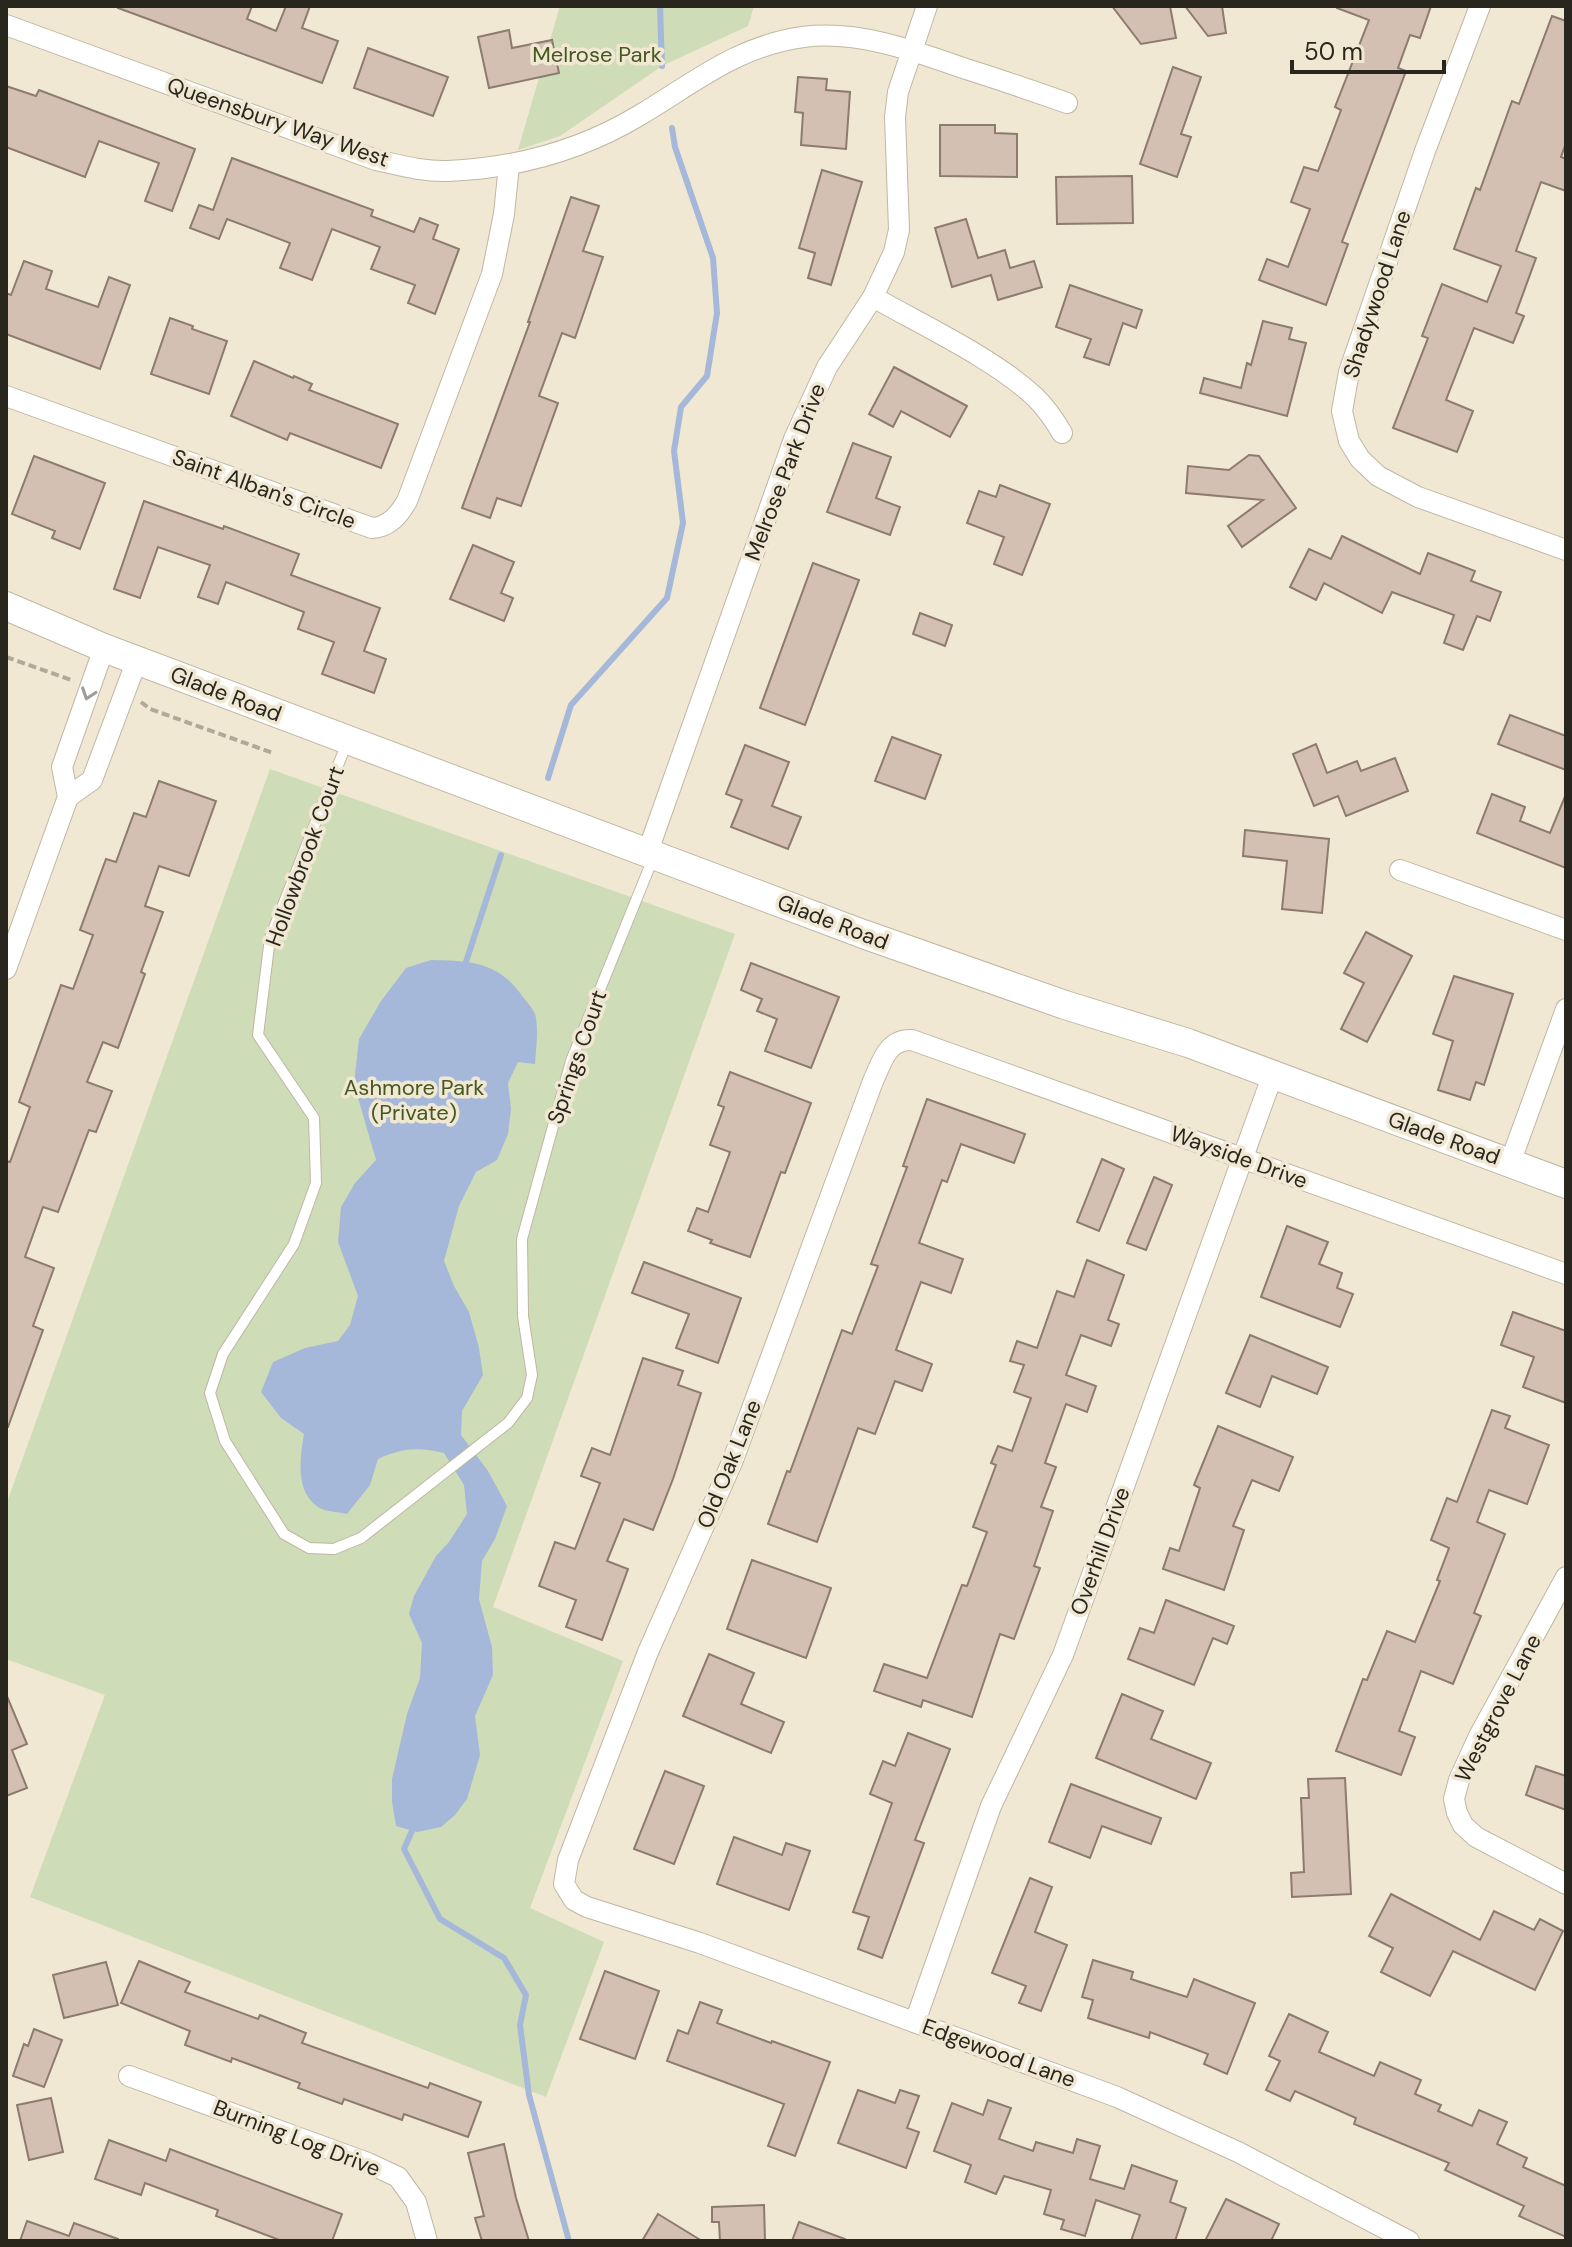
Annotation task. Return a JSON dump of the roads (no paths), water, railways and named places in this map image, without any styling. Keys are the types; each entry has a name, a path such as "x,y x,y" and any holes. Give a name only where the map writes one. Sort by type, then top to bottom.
{"main road":[{"name":"Glade Road","path":"6,606 104,648 863,934 1065,1005 1188,1043 1566,1184"},
{"name":"Glade Road","path":"6,625 104,648"}],"street":[{"name":"Melrose Park Drive","path":"652,852 794,439 827,367 873,297 894,252 899,230 895,117 898,92 927,6"},
{"name":"Shadywood Lane","path":"1480,6 1425,151 1349,372 1342,411 1349,441 1360,459 1378,476 1418,497 1566,550"},
{"name":"Queensbury Way West","path":"6,25 376,160 446,171 509,165 554,154 593,139 638,116 692,80 752,49 804,37 842,37 911,50 1067,103"},
{"name":"Saint Alban's Circle","path":"6,396 372,528 381,528 399,515 407,501 492,274 504,214 509,165"},
{"path":"873,297 992,365 1036,398 1062,433"},
{"path":"6,969 68,797 62,767 104,648"},
{"path":"68,797 92,780 137,660"},
{"path":"1400,870 1566,930"},
{"path":"1510,1163 1566,1009"},
{"name":"Old Oak Lane","path":"574,1900 564,1884 568,1860 648,1652 733,1460 873,1081 890,1046 901,1040 912,1040"},
{"name":"Wayside Drive","path":"912,1040 1566,1274"},
{"name":"Overhill Drive","path":"915,2022 991,1806 1063,1655 1273,1074"},
{"name":"Westgrove Lane","path":"1566,1577 1479,1736 1454,1799 1463,1825 1476,1837 1566,1884"},
{"name":"Edgewood Lane","path":"574,1900 587,1907 700,1943 1117,2097 1238,2152 1409,2241"},
{"name":"Burning Log Drive","path":"129,2076 368,2163 398,2177 416,2202 427,2241"}],"lane":[{"name":"Hollowbrook Court","path":"349,740 270,938 258,1035 314,1118 316,1183 294,1244 223,1354 210,1393 225,1441 284,1534 309,1548 334,1549 361,1538 508,1423 527,1398 532,1375 523,1316 521,1267"},
{"name":"Springs Court","path":"521,1267 522,1239 571,1061 652,852"}],"water":[{"path":"431,960 470,962 501,974 532,1009 537,1032 535,1064 518,1062 508,1083 511,1109 508,1134 497,1160 476,1172 459,1206 444,1261 469,1312 483,1375 462,1411 461,1435 488,1471 507,1506 495,1539 482,1561 479,1599 492,1647 493,1675 475,1716 480,1755 467,1799 455,1815 441,1827 417,1832 396,1826 392,1802 392,1779 407,1714 420,1678 422,1643 409,1614 414,1596 436,1556 467,1514 464,1485 444,1453 418,1449 403,1451 378,1459 370,1485 347,1514 322,1509 313,1503 303,1485 304,1434 281,1418 261,1392 273,1362 305,1348 338,1341 350,1325 358,1296 338,1242 341,1207 355,1183 376,1160 354,1084 359,1039 381,1001 406,968"}],"waterway":[{"path":"660,6 662,66"},
{"path":"548,778 571,705 667,598 683,523 674,451 681,407 707,376 717,313 713,258 675,147 672,128"},
{"path":"465,965 501,855"},
{"path":"415,1824 404,1849 440,1919 504,1958 526,1995 520,2025 529,2095 569,2241"}],"park label":[{"name":"Melrose Park","path":"597,54"},
{"name":"Ashmore Park (Private)","path":"414,1100"}]}
